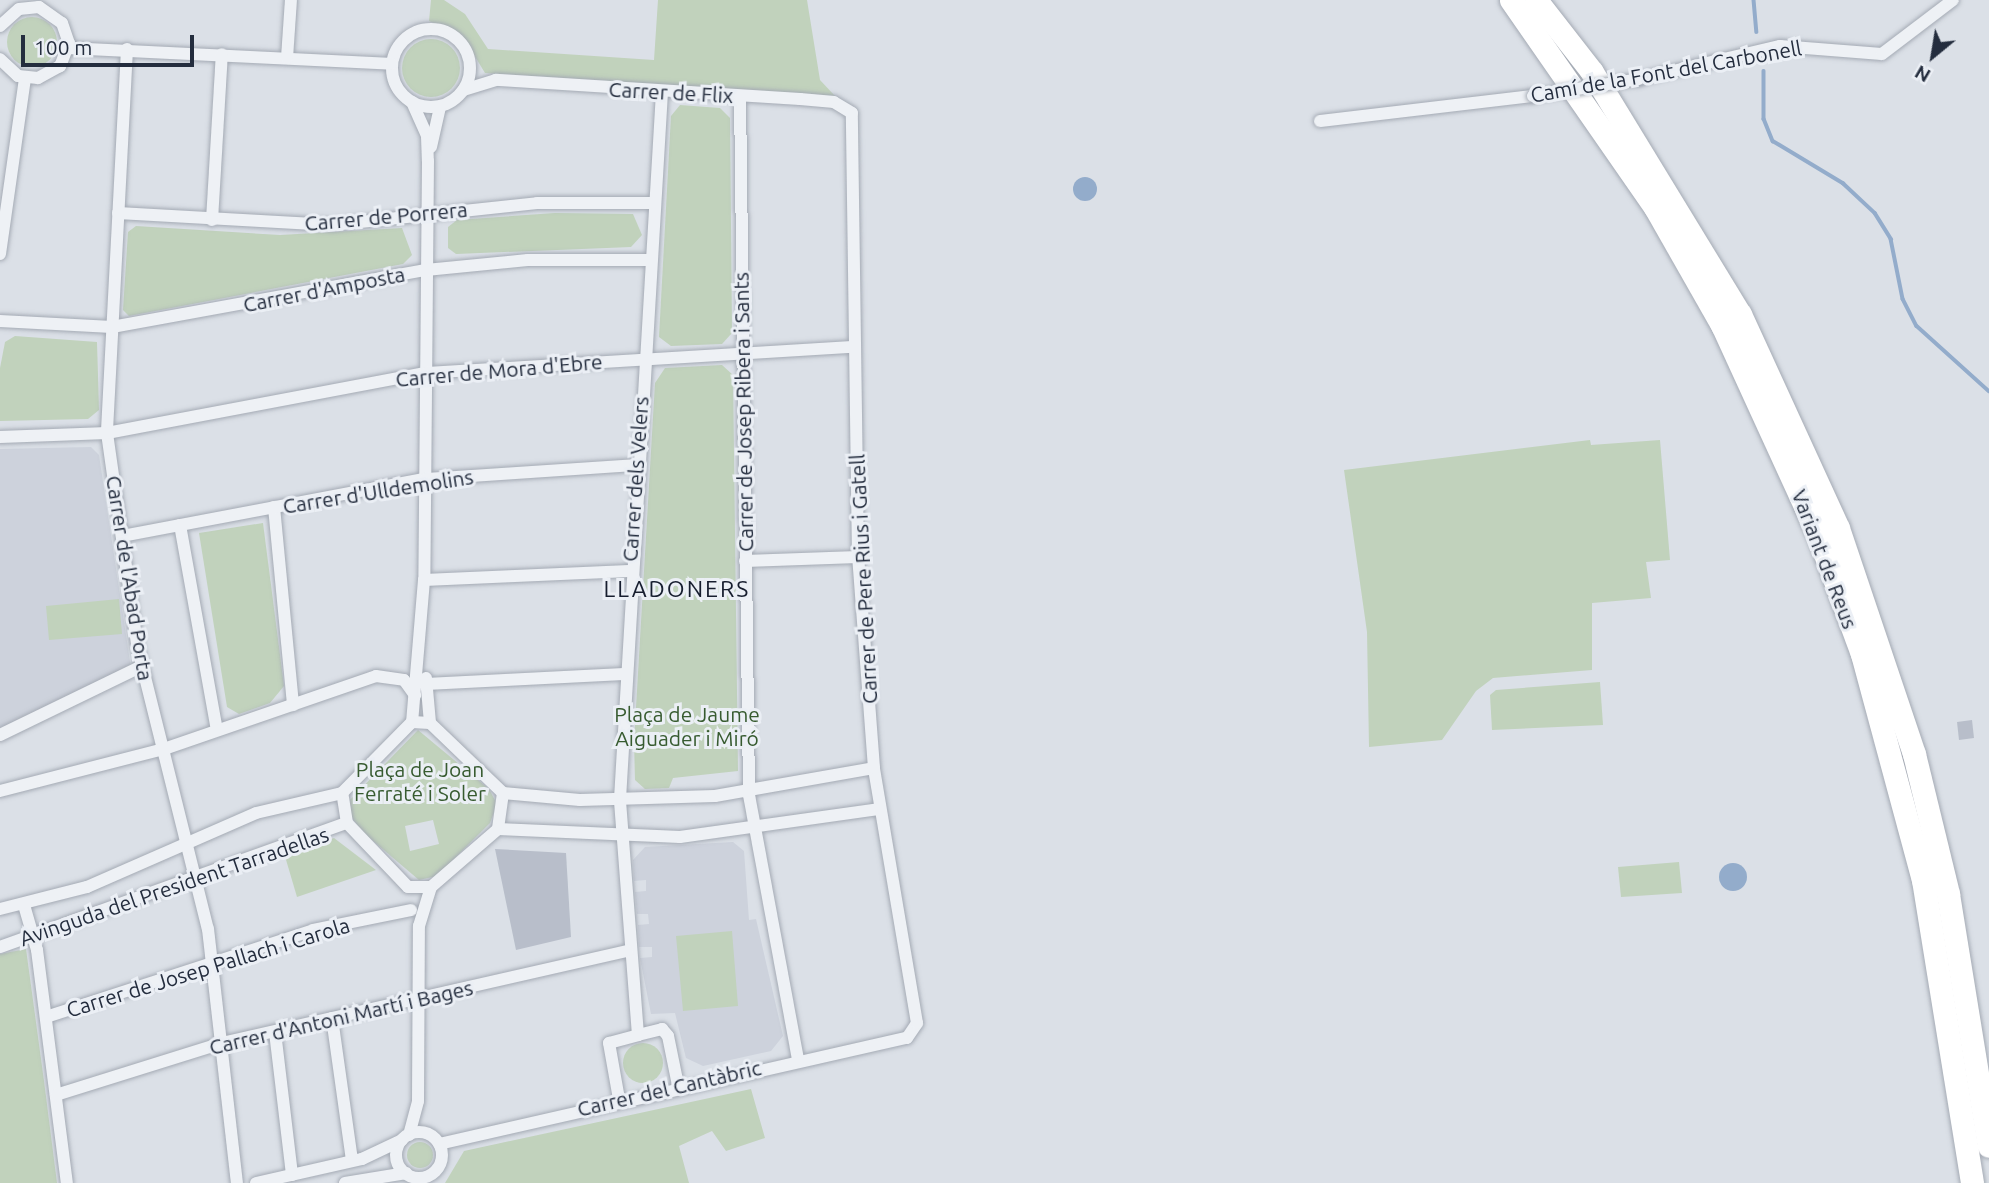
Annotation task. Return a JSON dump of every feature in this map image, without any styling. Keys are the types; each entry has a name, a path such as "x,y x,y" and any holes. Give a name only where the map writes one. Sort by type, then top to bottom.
{"highway":[{"name":"Variant de Reus","path":"1511,0 1656,209 1722,325 1818,536 1887,737 1926,891 1972,1183"},
{"name":"Variant de Reus","path":"1536,0 1592,72 1720,279 1838,528 1921,780 1948,894 1989,1146"}],"street":[{"path":"287,58 291,0"},
{"name":"Camí de la Font del Carbonell","path":"1320,121 1533,96 1639,79 1780,46 1882,54 1953,0"},
{"path":"0,26 19,9 39,3 62,23 68,48 54,72 25,78 0,60"},
{"path":"428,161 440,107 464,90 471,68 462,43 433,29 405,39 392,64 398,89 412,102 427,136 423,622 430,723 503,793 620,799 748,792 874,768"},
{"path":"68,48 392,64"},
{"name":"Carrer de l'Abad Porta","path":"127,49 107,433 142,666 198,877 212,963 237,1183"},
{"path":"212,220 222,54"},
{"name":"Carrer de Flix","path":"471,68 496,80"},
{"path":"0,254 25,78"},
{"name":"Carrer de Flix","path":"464,90 496,80 740,96 846,106"},
{"name":"Carrer dels Velers","path":"638,1035 628,951 620,799 629,571 662,92"},
{"name":"Carrer de Josep Ribera i Sants","path":"740,96 748,792 753,831 798,1059"},
{"path":"412,102 440,107"},
{"name":"Carrer de Pere Rius i Gatell","path":"846,106 854,127 858,557 874,768 917,1023 915,1033 900,1040"},
{"name":"Carrer de Porrera","path":"118,213 332,225 537,203 653,203"},
{"name":"Carrer d'Amposta","path":"0,321 112,327 426,270 528,260 650,260"},
{"name":"Carrer de Mora d'Ebre","path":"0,436 107,433 425,373 854,347"},
{"name":"Carrer d'Ulldemolins","path":"122,536 425,479 636,465"},
{"path":"274,507 293,705"},
{"path":"180,525 216,726"},
{"path":"745,561 858,557"},
{"path":"424,580 629,571"},
{"path":"419,926 411,910 408,887 347,824 342,793 412,722 423,622"},
{"path":"0,735 142,666"},
{"path":"426,684 624,674"},
{"path":"0,791 164,749 216,726 390,675 415,695"},
{"path":"412,722 430,723"},
{"name":"Avinguda del President Tarradellas","path":"0,909 87,887 256,813 342,793"},
{"path":"412,1178 397,1158 418,1101 419,926 431,887 498,829 503,793"},
{"path":"498,829 621,838 753,831 880,809"},
{"name":"Avinguda del President Tarradellas","path":"0,947 347,824"},
{"path":"408,887 431,887"},
{"path":"24,905 33,937 46,1017 67,1183"},
{"name":"Carrer de Josep Pallach i Carola","path":"46,1017 313,930 411,910"},
{"name":"Carrer d'Antoni Martí i Bages","path":"57,1095 222,1043 628,951"},
{"path":"332,1018 352,1161"},
{"path":"619,1099 610,1042 662,1029 668,1036 678,1085"},
{"path":"275,1032 292,1175"},
{"name":"Carrer del Cantàbric","path":"435,1140 798,1059 900,1040"},
{"path":"345,1183 412,1178 428,1180 440,1164 435,1140 418,1101"},
{"path":"256,1183 352,1161 405,1138 435,1140"}],"shaded area":[{"path":"91,447 99,455 131,668 0,731 0,449"},
{"path":"733,842 744,851 749,920 756,919 783,1036 771,1051 703,1066 686,1058 675,1013 651,1014 640,958 652,957 652,947 639,947 638,925 649,924 648,914 637,914 635,892 646,891 646,880 634,881 633,860 645,847"}],"green space":[{"path":"431,0 444,0 465,14 488,49 654,60 658,0 807,0 820,80 835,96 485,73 462,35 429,21"},
{"path":"32,17 49,25 57,42 49,59 32,67 15,59 7,42 15,25"},
{"path":"431,39 442,41 455,52 460,68 458,79 447,92 431,97 420,95 407,84 402,68 404,57 415,44"},
{"path":"680,105 720,108 730,118 732,333 722,344 671,346 659,337 671,116"},
{"path":"555,213 633,214 642,235 631,247 456,254 448,248 448,227 457,220"},
{"path":"136,226 280,235 402,228 412,255 403,264 129,316 123,310 128,232"},
{"path":"15,336 97,342 99,410 88,419 0,421 0,368 5,342"},
{"name":"Plaça de Jaume Aiguader i Miró","path":"722,365 733,375 738,771 673,778 669,788 645,789 635,780 634,742 655,383 665,368"},
{"path":"1590,440 1591,445 1660,440 1670,560 1646,562 1651,598 1592,603 1592,670 1493,678 1476,691 1442,740 1369,747 1367,632 1344,470"},
{"path":"263,523 284,686 270,703 239,714 227,707 199,533"},
{"path":"119,599 122,634 49,640 46,606"},
{"path":"1600,682 1603,725 1492,730 1490,695 1496,690"},
{"name":"Plaça de Joan Ferraté i Soler","path":"418,730 489,789 497,804 490,823 437,876 419,880 365,834 351,817 350,800","holes":["433,820 439,844 410,851 405,826"]},
{"path":"334,838 376,870 297,897 284,853"},
{"path":"1679,862 1682,893 1621,897 1618,867"},
{"path":"732,931 738,1006 683,1011 676,936"},
{"path":"26,949 57,1183 0,1183 0,954"},
{"path":"643,1043 657,1049 663,1063 657,1077 643,1083 629,1077 623,1063 629,1049"},
{"path":"751,1089 765,1138 726,1151 712,1131 679,1146 689,1183 445,1183 464,1151"},
{"path":"420,1142 429,1146 433,1155 429,1164 420,1168 411,1164 407,1155 411,1146"}],"water":[{"path":"1080,177 1090,177 1097,184 1097,194 1090,201 1080,201 1073,194 1073,184"},
{"path":"1733,863 1743,867 1747,877 1743,887 1733,891 1723,887 1719,877 1723,867"}],"building":[{"path":"1972,720 1974,738 1959,740 1957,722"},
{"path":"495,849 566,853 571,937 516,950"}],"waterway":[{"path":"1754,0 1757,32"},
{"path":"1764,71 1764,119 1773,141 1843,183 1875,213 1891,239 1903,299 1917,326 1989,391"}],"district":[{"name":"LLADONERS","path":"677,589"}]}
